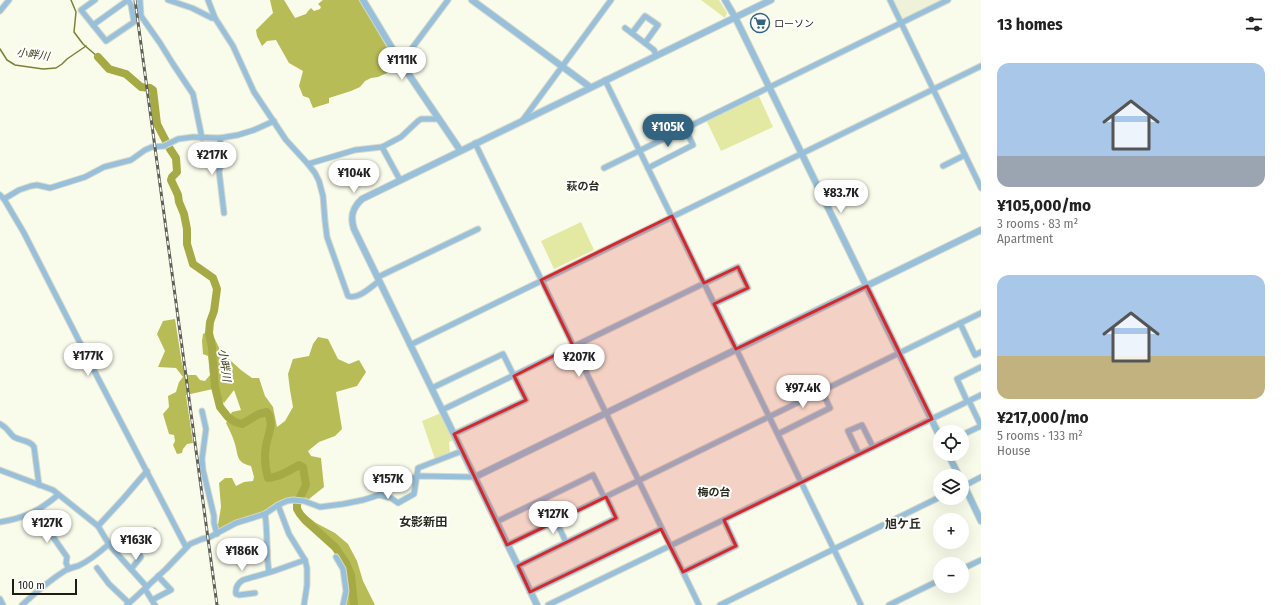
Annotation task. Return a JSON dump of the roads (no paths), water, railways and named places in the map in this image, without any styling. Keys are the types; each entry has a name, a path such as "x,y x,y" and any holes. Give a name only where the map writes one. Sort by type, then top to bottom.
{"street":[{"path":"0,11 9,0"},
{"path":"93,26 128,0 131,5 134,22 106,41 93,26 81,10 95,0"},
{"path":"140,0 141,16 193,94 202,138"},
{"path":"168,0 192,8 212,18 216,18"},
{"path":"208,0 216,18 233,46 254,92 286,140 315,173 322,187 327,236 347,293 351,297 362,293 379,279 478,229"},
{"path":"363,0 401,63 460,150"},
{"path":"401,63 448,0"},
{"path":"472,0 590,87"},
{"path":"522,121 611,0"},
{"path":"724,0 735,17 935,425"},
{"path":"537,605 354,229 352,224 352,214 356,204 362,199 771,0"},
{"path":"890,0 981,188"},
{"path":"604,168 948,0"},
{"path":"632,33 646,16 658,26 645,43"},
{"path":"625,28 654,50 656,55"},
{"path":"410,345 981,66"},
{"path":"605,80 861,605"},
{"path":"308,164 355,150 382,147 401,137 421,119 439,118"},
{"path":"186,547 24,233 2,197 31,186 37,185 50,188 79,180 104,167 130,160 145,150 167,144 178,139 187,137 220,138 238,135 274,122"},
{"path":"648,168 693,145 685,128"},
{"path":"220,138 222,163 219,171 224,213"},
{"path":"475,143 699,605"},
{"path":"382,147 400,180"},
{"path":"943,166 965,155"},
{"path":"96,568 128,604 146,588 158,574 166,569 186,547 195,541 217,534 236,523 265,514 278,505 294,500 320,507 356,501 379,495 397,484 418,476 475,478 981,230"},
{"path":"442,410 738,267 748,288 714,304"},
{"path":"507,545 981,313"},
{"path":"960,323 975,354 981,352"},
{"path":"432,388 503,354 526,400 454,434"},
{"path":"969,432 981,426 957,379 981,367"},
{"path":"778,434 830,408 822,391"},
{"path":"548,605 981,395"},
{"path":"202,411 206,429 202,459 203,470 214,512 214,523 217,534"},
{"path":"0,424 13,436 32,443 34,447 39,485"},
{"path":"859,454 848,431 862,424 873,447"},
{"path":"379,495 390,498 398,503 414,494 418,476 418,468 462,451"},
{"path":"0,470 53,490 98,526 110,546 146,588 155,605"},
{"path":"98,526 147,471"},
{"path":"496,522 593,475 616,518 518,566"},
{"path":"969,482 981,477"},
{"path":"0,522 21,518 48,503 58,494"},
{"path":"969,497 981,521"},
{"path":"720,605 933,500"},
{"path":"278,505 289,534 305,560 307,568 304,605"},
{"path":"35,511 67,557 66,563 68,569"},
{"path":"265,514 267,527 267,562 269,572"},
{"path":"683,572 736,546 724,520"},
{"path":"556,521 566,542"},
{"path":"530,592 661,528"},
{"path":"131,569 141,557 135,549 154,531"},
{"path":"22,605 47,582 68,569 79,566 110,546 122,536"},
{"path":"336,557 343,569 346,591 343,605"},
{"path":"255,593 239,596 236,594 239,582 305,560"},
{"path":"969,566 981,560"},
{"path":"152,600 171,590 158,574"},
{"path":"889,605 933,583"},
{"path":"0,599 3,605"}],"waterway":[{"path":"71,0 76,12 74,32 83,44 98,57"},
{"name":"小畔川","path":"0,49 7,60 15,65 43,69 56,68 86,46"},
{"name":"小畔川","path":"98,57 109,69 126,74 141,87 150,88 153,90 157,124 176,158 177,172 171,180 184,214 187,229 187,244 193,264 213,278 217,289 209,333 212,347 215,387 220,407 228,417 235,422 242,424 259,414 267,412 271,424 265,454 268,478 280,475 299,465 303,467 306,485 297,504 297,509 305,520 335,547 346,563 351,575 354,605"}],"railway":[{"path":"135,0 217,605"}],"place":[{"name":"ローソン","path":"760,23"}],"district":[{"name":"萩の台","path":"583,186"},
{"name":"梅の台","path":"714,492"},
{"name":"女影新田","path":"423,522"},
{"name":"旭ケ丘","path":"903,524"}]}
